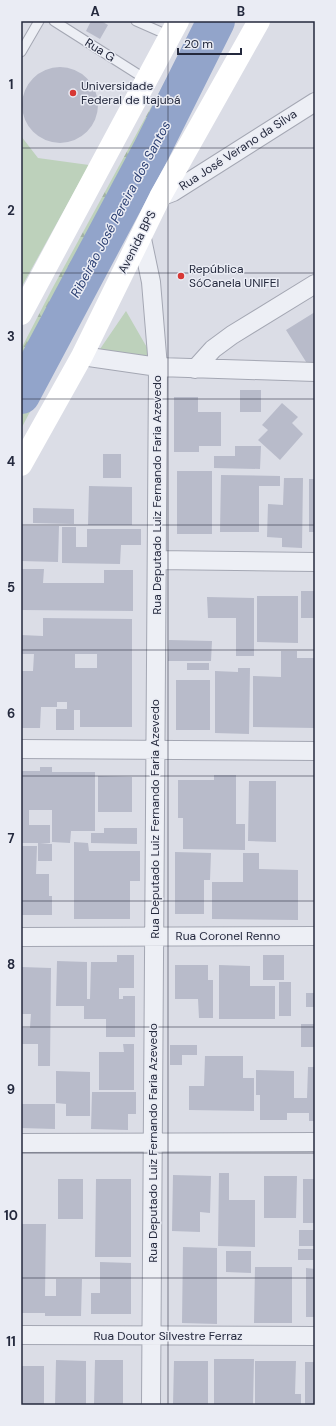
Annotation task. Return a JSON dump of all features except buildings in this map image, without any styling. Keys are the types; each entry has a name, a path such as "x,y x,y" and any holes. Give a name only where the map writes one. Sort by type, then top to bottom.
{"main road":[{"name":"Avenida BPS","path":"21,465 82,356 140,234 259,21"},
{"path":"21,314 174,29"}],"street":[{"name":"Rua José Verano da Silva","path":"160,197 173,192 262,134 315,102"},
{"name":"Rua Deputado Luiz Fernando Faria Azevedo","path":"140,234 151,282 158,367 151,1405"},
{"path":"195,369 213,349 232,335 315,284"},
{"path":"82,356 158,367 315,372"},
{"path":"157,560 315,562"},
{"path":"21,749 315,750"},
{"name":"Rua Coronel Renno","path":"21,937 315,936"},
{"path":"21,1143 315,1142"},
{"name":"Rua Doutor Silvestre Ferraz","path":"21,1335 315,1336"}],"lane":[{"path":"21,52 39,21"},
{"name":"Rua G","path":"54,21 147,80"},
{"path":"136,21 174,29"}],"green space":[{"path":"198,21 234,21 21,429 21,349 52,289"},
{"path":"21,136 38,158 89,165 21,288"},
{"path":"126,311 153,358 98,352"}],"waterway":[{"name":"Ribeirão José Pereira dos Santos","path":"21,395 151,151 216,21"}],"place":[{"name":"Universidade Federal de Itajubá","path":"73,93"},
{"name":"República SóCanela UNIFEI","path":"181,276"}]}
